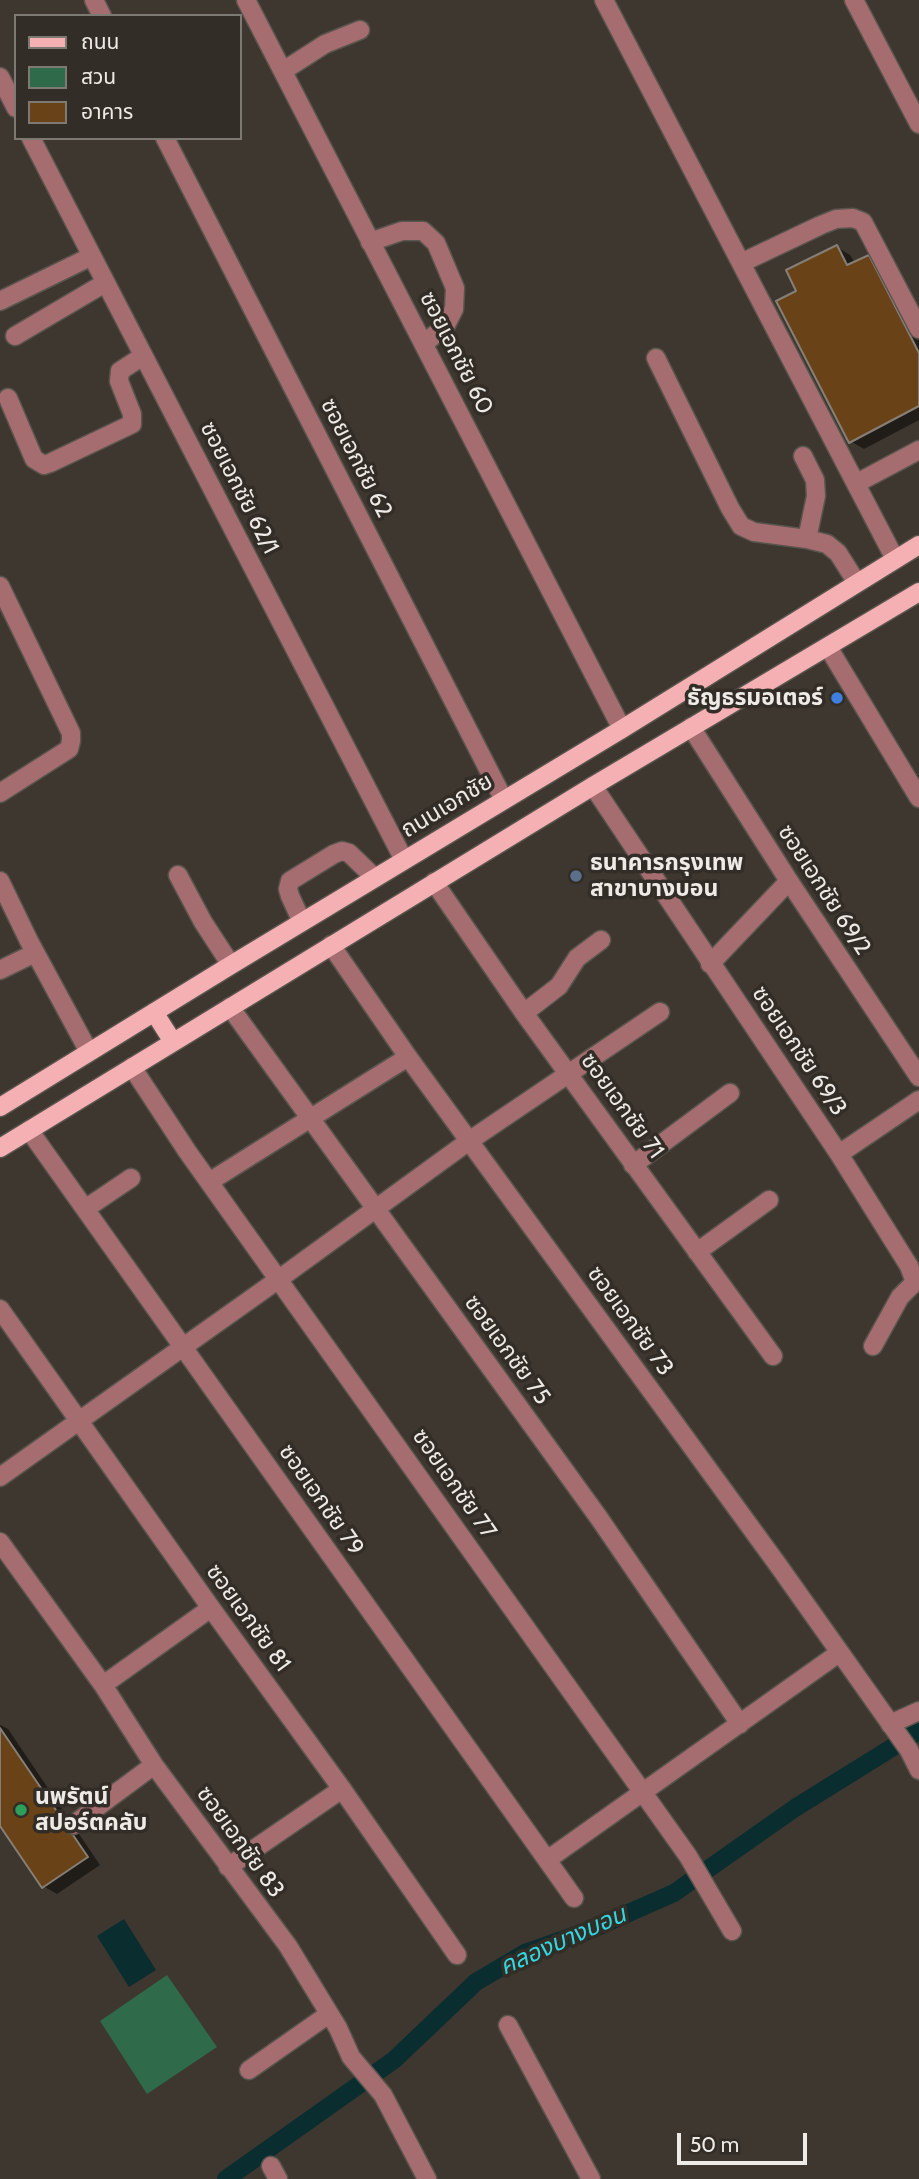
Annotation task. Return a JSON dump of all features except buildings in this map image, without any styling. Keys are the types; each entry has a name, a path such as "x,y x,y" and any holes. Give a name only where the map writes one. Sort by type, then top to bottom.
{"main road":[{"name":"ถนนเอกชัย","path":"0,1107 622,730 919,544"},
{"path":"0,1148 434,882 919,592"},
{"path":"154,1012 173,1042"}],"street":[{"name":"ซอยเอกชัย 60","path":"246,0 622,730"},
{"path":"604,0 895,559"},
{"path":"855,0 919,124"},
{"path":"283,71 325,44 360,30"},
{"path":"0,77 14,104"},
{"name":"ซอยเอกชัย 62/1","path":"32,140 404,860"},
{"name":"ซอยเอกชัย 62","path":"166,140 504,800"},
{"path":"741,262 836,219 853,218 863,222 919,329"},
{"path":"370,242 402,231 423,231 436,243 455,288 454,309 446,325 425,343"},
{"path":"0,301 92,256"},
{"path":"15,336 105,283"},
{"path":"8,398 34,459 44,465 132,424 132,414 120,381 120,371 143,356"},
{"path":"656,358 741,526 754,532 828,544 838,553 858,583"},
{"path":"857,484 919,450"},
{"path":"803,456 815,480 816,496 807,539"},
{"path":"0,586 71,733 69,749 0,793"},
{"path":"828,647 919,798"},
{"name":"ซอยเอกชัย 69/2","path":"691,727 919,1077"},
{"name":"ซอยเอกชัย 69/3","path":"593,786 839,1154 909,1266 915,1280 913,1285 892,1309 873,1346"},
{"path":"302,922 290,896 290,881 334,854 342,851 349,853 375,878"},
{"path":"178,875 203,922 231,965"},
{"path":"0,881 89,1052"},
{"path":"710,964 789,881"},
{"name":"ซอยเอกชัย 71","path":"434,882 524,1013 773,1356"},
{"path":"524,1013 559,986 577,958 601,940"},
{"name":"ซอยเอกชัย 73","path":"331,945 408,1057 778,1565 909,1750 919,1770"},
{"path":"0,970 36,953"},
{"name":"ซอยเอกชัย 75","path":"230,1007 599,1518 740,1724"},
{"path":"0,1478 469,1141 660,1012"},
{"path":"209,1182 408,1057"},
{"name":"ซอยเอกชัย 77","path":"132,1068 209,1182 688,1856 732,1931"},
{"path":"633,1165 730,1093"},
{"path":"839,1154 919,1100"},
{"name":"ซอยเอกชัย 79","path":"29,1130 574,1898"},
{"path":"85,1209 131,1178"},
{"path":"697,1252 769,1200"},
{"name":"ซอยเอกชัย 81","path":"0,1309 457,1955"},
{"name":"ซอยเอกชัย 83","path":"0,1542 103,1685 154,1765 288,1946 338,2028 351,2057 383,2095 427,2179"},
{"path":"103,1685 211,1608"},
{"path":"547,1860 839,1653"},
{"path":"890,1724 919,1711"},
{"path":"73,1825 154,1765"},
{"path":"228,1867 342,1789"},
{"path":"248,2070 328,2014"},
{"path":"508,2025 591,2179"}],"green space":[{"path":"167,1975 217,2047 147,2094 100,2021"}],"water":[{"path":"124,1919 156,1970 129,1987 97,1936"}],"waterway":[{"name":"คลองบางบอน","path":"226,2179 394,2060 476,1982 525,1953 590,1930 674,1893 795,1808 919,1731"}],"place":[{"name":"ธัญธรมอเตอร์","path":"837,698"},
{"name":"ธนาคารกรุงเทพ สาขาบางบอน","path":"576,876"},
{"name":"นพรัตน์ สปอร์ตคลับ","path":"21,1810"}]}
